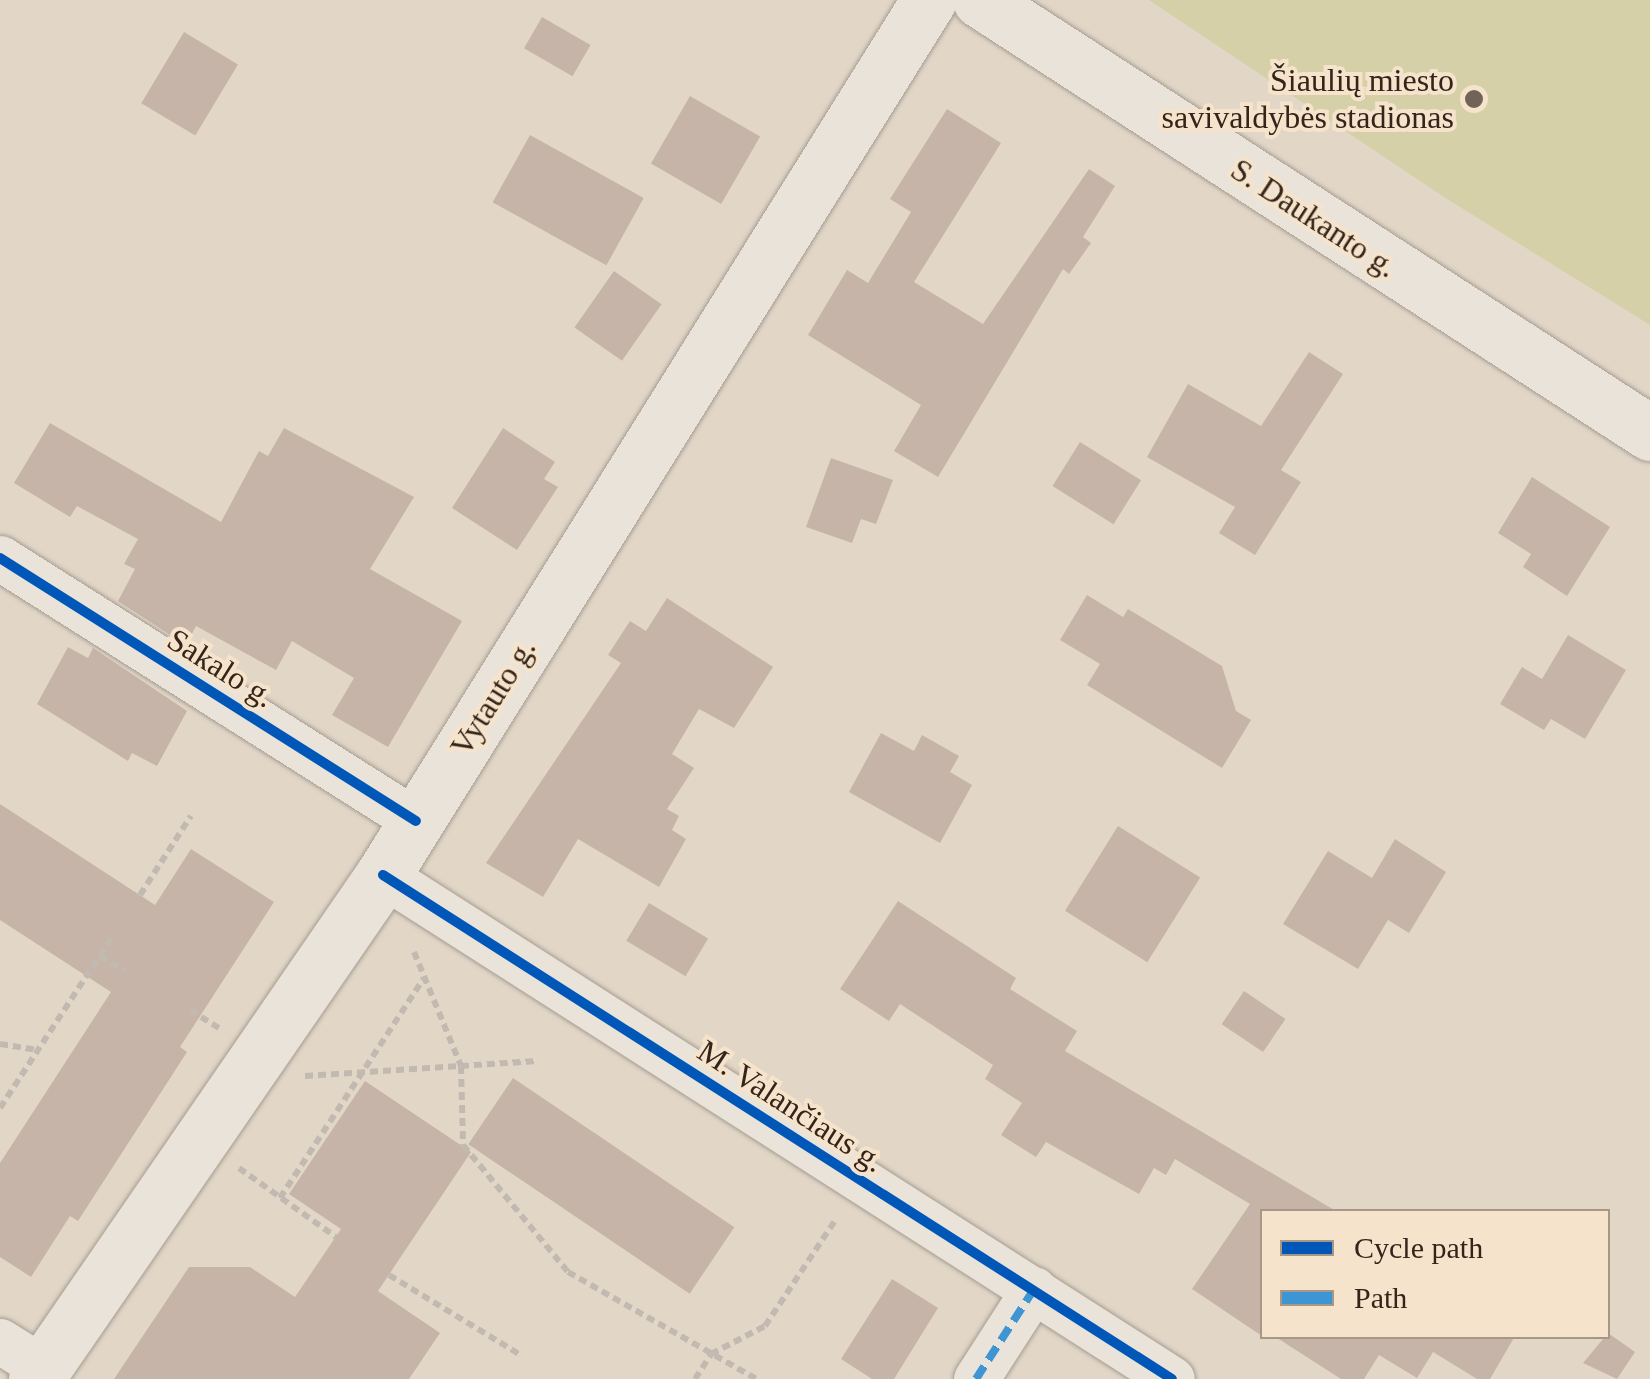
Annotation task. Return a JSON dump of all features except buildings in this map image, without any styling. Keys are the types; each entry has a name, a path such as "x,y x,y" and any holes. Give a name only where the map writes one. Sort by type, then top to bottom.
{"main road":[{"name":"Vytauto g.","path":"26,1363 199,1139 383,875 929,0"},
{"name":"S. Daukanto g.","path":"980,0 1650,433"}],"street":[{"name":"Sakalo g.","path":"0,558 416,821"},
{"name":"M. Valančiaus g.","path":"383,875 1172,1379"},
{"path":"976,1379 1034,1290"}],"path":[{"path":"140,895 191,816"},
{"path":"383,875 461,1066 462,1144 568,1272 756,1379"},
{"path":"0,1108 112,937"},
{"path":"100,956 125,971"},
{"path":"280,1198 424,977"},
{"path":"0,1044 38,1050"},
{"path":"239,1080 538,1062"},
{"path":"199,1139 336,1237"},
{"path":"695,1379 712,1354 765,1326 861,1181"},
{"path":"389,1274 519,1354"}],"shaded area":[{"name":"Šiaulių miesto savivaldybės stadionas","path":"1149,0 1650,0 1650,325 1447,199"}],"marked path":[{"path":"976,1379 1034,1289"}],"cycle path":[{"path":"0,558 416,821"},
{"path":"383,875 1172,1379"}],"place":[{"name":"Šiaulių miesto savivaldybės stadionas","path":"1474,99"}]}
